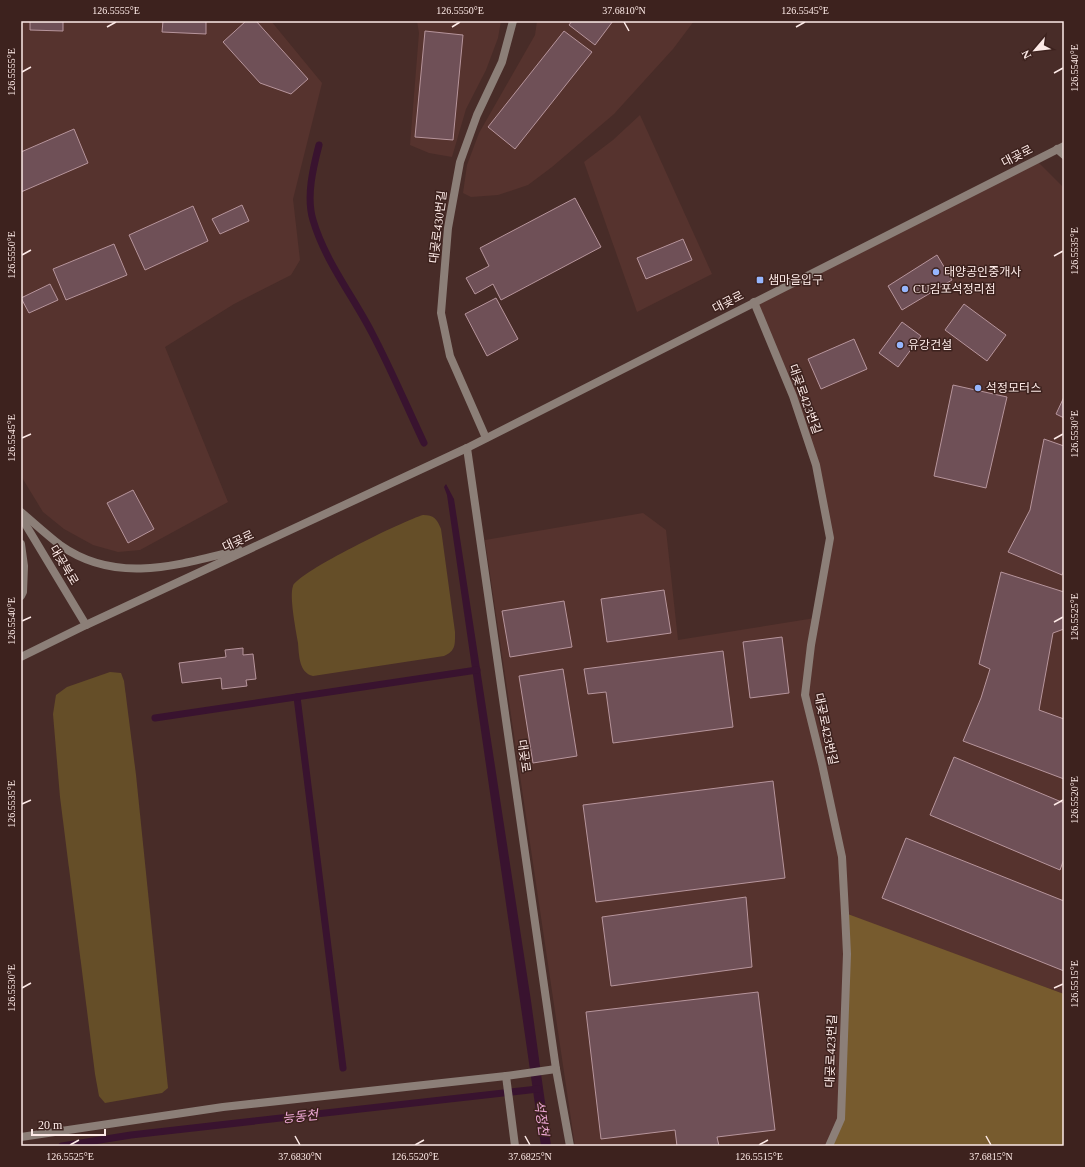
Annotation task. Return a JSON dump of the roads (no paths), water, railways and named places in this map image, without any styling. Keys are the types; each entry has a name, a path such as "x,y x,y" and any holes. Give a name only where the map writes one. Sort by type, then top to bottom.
{"street":[{"name":"대곶로430번길","path":"486,438 450,356 441,313 448,228 460,162 477,114 502,62 513,21"},
{"name":"대곶로","path":"21,657 86,625 467,448 1061,148"},
{"path":"1061,148 1064,155"},
{"name":"대곶로423번길","path":"754,302 792,396 816,465 830,538 810,645 805,695 822,764 842,857 847,954 840,1119 829,1146"},
{"name":"대곶로","path":"467,448 553,1069 570,1146"},
{"path":"21,512 61,546 93,563 127,569 167,567 257,546"},
{"name":"대곶북로","path":"21,516 86,625"},
{"path":"21,544 24,566 23,592 21,596"},
{"path":"21,1137 223,1107 506,1080 518,1075 553,1069"},
{"path":"506,1080 515,1146"}],"water":[{"name":"석정천","path":"446,484 454,499 531,1001 551,1146 541,1146 447,495 444,487"}],"waterway":[{"path":"319,145 310,192 311,211 318,235 332,264 365,319 424,443"},
{"path":"155,718 477,670"},
{"path":"297,697 343,1068"},
{"name":"능동천","path":"62,1146 131,1135 538,1089"}],"place":[{"name":"태양공인중개사","path":"936,272"},
{"name":"샘마을입구","path":"760,280"},
{"name":"CU김포석정리점","path":"905,289"},
{"name":"유강건설","path":"900,345"},
{"name":"석정모터스","path":"978,388"}]}
